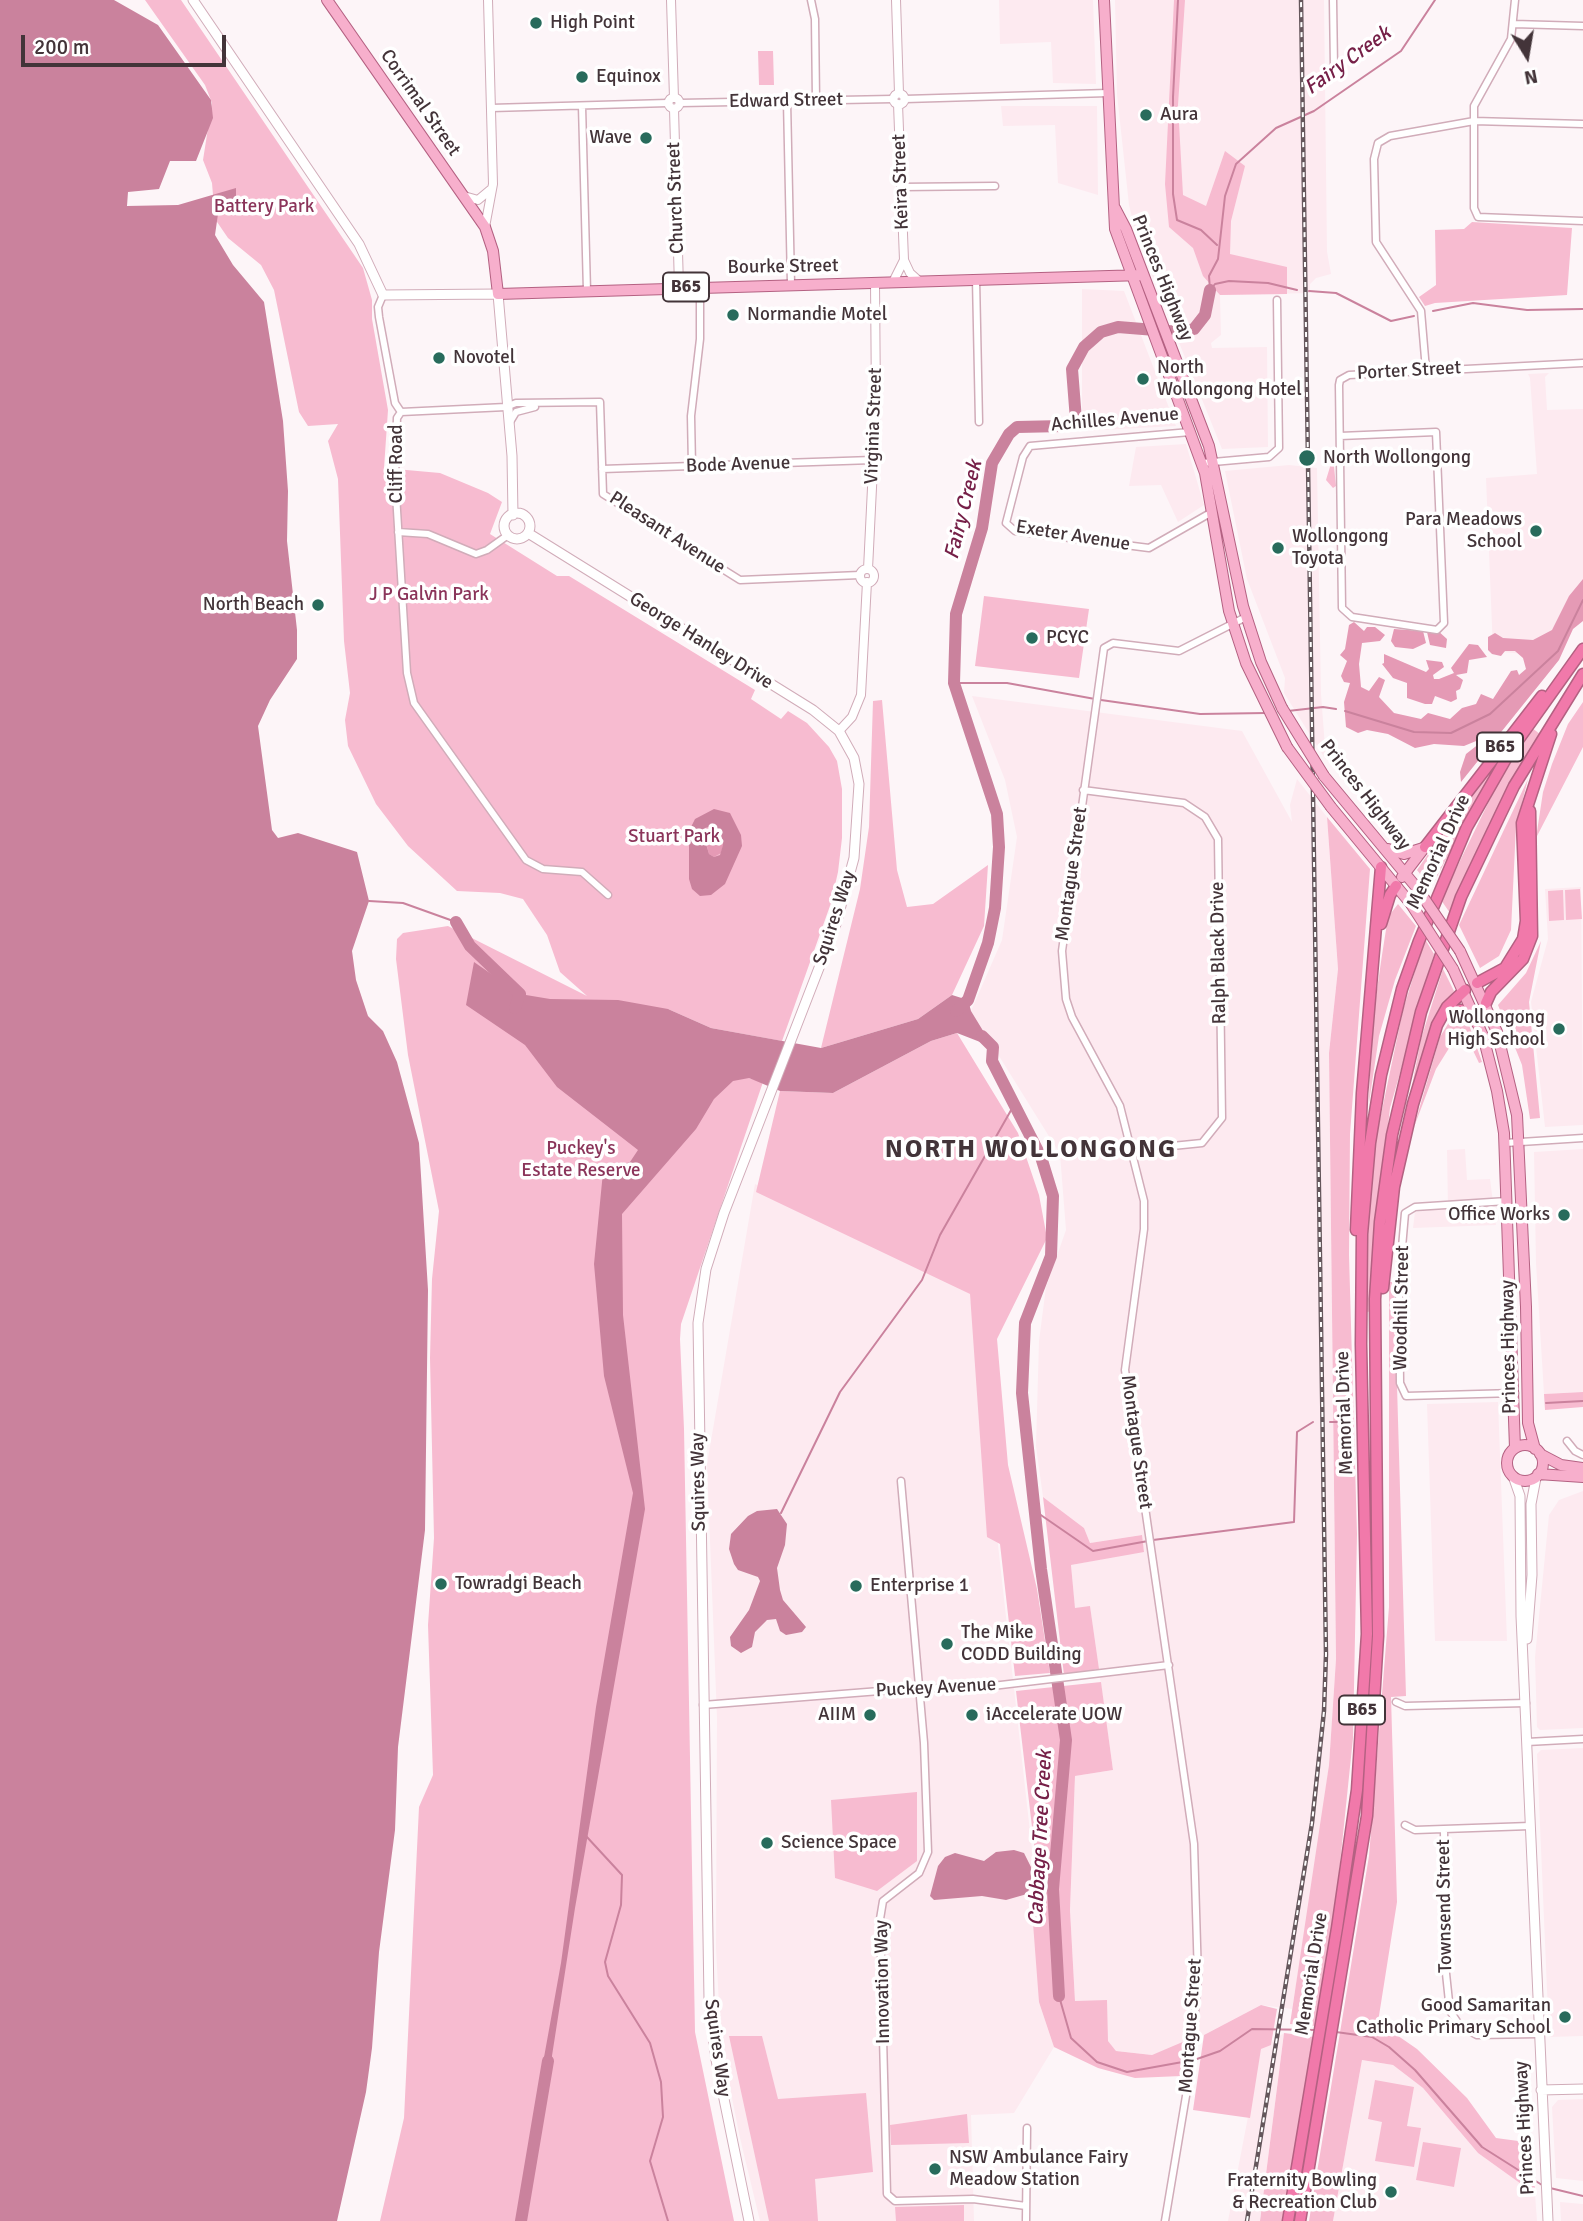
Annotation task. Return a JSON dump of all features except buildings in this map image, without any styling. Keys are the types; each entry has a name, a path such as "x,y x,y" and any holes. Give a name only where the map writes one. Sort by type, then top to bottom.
{"highway":[{"name":"B65","path":"1425,847 1519,721 1582,651"},
{"name":"Memorial Drive","path":"1300,2221 1321,2062 1325,2002 1357,1790 1367,1634 1361,1344 1363,1223 1370,1143 1381,1075 1402,989 1430,909 1467,827 1511,750 1582,651"},
{"name":"Memorial Drive","path":"1288,2221 1321,2062 1338,2003 1367,1816 1378,1636 1377,1262 1385,1177 1399,1101 1421,1012 1449,928 1480,855 1514,786 1583,674"},
{"name":"B65","path":"1477,983 1505,968 1523,939 1526,921 1521,831 1548,742 1572,691"},
{"path":"1486,1003 1491,992 1522,958 1532,936 1529,830 1532,791"},
{"name":"B65","path":"1361,1344 1356,1260 1357,1188 1381,867"},
{"name":"B65","path":"1376,944 1385,909 1396,886"},
{"name":"B65","path":"1377,1357 1394,1187 1413,1104 1443,1014 1465,990"},
{"path":"1443,1014 1461,1010 1477,1022"}],"main road":[{"path":"193,0 355,237 383,295"},
{"name":"Corrimal Street","path":"327,0 485,228 494,251 498,293"},
{"name":"Princes Highway","path":"1104,0 1115,229 1130,276 1202,463 1232,622 1261,697 1287,747 1331,807 1411,904 1465,990 1497,1091 1505,1143 1515,1448"},
{"name":"Princes Highway","path":"1115,208 1214,461 1247,617 1261,662 1282,708 1324,776 1417,888 1460,951 1486,1003 1507,1067 1520,1141 1528,1423 1538,1451"},
{"name":"Bourke Street","path":"383,295 1143,275"},
{"path":"498,293 513,514 505,523 508,535 518,539 528,533 527,518 513,514"},
{"name":"Achilles Avenue","path":"1190,432 1202,427"},
{"name":"George Hanley Drive","path":"528,533 813,710 839,731 857,767"},
{"name":"Squires Way","path":"749,2221 712,2027 703,1705 698,1323 713,1248 789,1040 836,924 851,873 859,812 857,767"},
{"path":"1384,848 1404,855 1425,847"},
{"name":"B65","path":"1396,886 1425,847"},
{"name":"B65","path":"1465,990 1477,983"},
{"path":"1508,1206 1523,1215"},
{"path":"1583,1468 1561,1465 1525,1446 1515,1448 1507,1462 1513,1476 1523,1481 1537,1476 1583,1477"},
{"path":"1537,1476 1542,1464 1538,1451"},
{"name":"Princes Highway","path":"1513,1476 1520,1496 1521,1616 1548,2221"},
{"name":"Princes Highway","path":"1524,1655 1531,1602 1531,1504 1537,1476"},
{"path":"1541,2090 1583,2089"}],"street":[{"path":"485,228 484,215 493,184 488,0"},
{"name":"Church Street","path":"671,0 679,287"},
{"path":"811,0 815,19 816,100"},
{"name":"Keira Street","path":"893,282 904,260 896,0"},
{"path":"1333,0 1334,67"},
{"path":"1515,0 1514,24 1508,45 1474,106 1474,208 1478,217 1583,221"},
{"path":"1514,24 1583,26"},
{"name":"Edward Street","path":"491,108 1108,93"},
{"path":"787,101 791,284"},
{"path":"582,106 587,291"},
{"path":"1426,370 1421,311 1376,242 1375,151 1378,143 1390,136 1474,121 1583,124"},
{"path":"464,196 474,200 483,199 493,184"},
{"path":"901,187 995,186"},
{"path":"904,260 910,273 919,281"},
{"path":"976,279 979,422"},
{"name":"Virginia Street","path":"867,582 874,576 868,569 876,406 875,282"},
{"path":"692,466 691,411 699,341 700,287"},
{"name":"Cliff Road","path":"383,295 378,307 379,317 395,403 401,412 397,416 395,462 398,532 407,673 418,712 526,860 542,869 582,872 608,895"},
{"path":"1202,463 1269,457 1277,452 1280,444 1277,300"},
{"name":"Porter Street","path":"1340,436 1436,432 1442,628 1437,630 1352,617 1342,608 1340,436 1341,378 1426,370 1583,363"},
{"name":"Pleasant Avenue","path":"544,405 600,402 603,495 740,580 860,575"},
{"path":"401,412 506,407 516,403 544,405"},
{"path":"509,426 516,412 544,405"},
{"name":"Achilles Avenue","path":"1007,524 1023,457 1030,446 1190,432"},
{"name":"Bode Avenue","path":"602,469 873,460"},
{"name":"Exeter Avenue","path":"1007,524 1015,531 1149,548 1213,511"},
{"path":"398,532 428,534 476,554 487,550 508,535"},
{"path":"839,731 852,717 861,695 867,582 860,575 868,569"},
{"path":"1232,622 1247,617"},
{"name":"Montague Street","path":"1165,2221 1189,2073 1198,1978 1194,1844 1125,1370 1144,1216 1133,1150 1120,1105 1072,1017 1062,975 1062,951 1102,652 1107,645 1113,643 1179,652 1232,622"},
{"name":"Ralph Black Drive","path":"1083,790 1184,803 1205,817 1218,839 1222,1118 1202,1143 1133,1150"},
{"path":"1505,1143 1583,1138"},
{"name":"Woodhill Street","path":"1508,1206 1415,1207 1405,1213 1399,1282 1400,1383 1401,1391 1406,1396 1515,1392"},
{"path":"1567,1441 1575,1451 1583,1455"},
{"name":"Innovation Way","path":"901,1481 929,1816 928,1852 919,1873 883,1901 880,1919 887,2194 895,2201 973,2199 1026,2206"},
{"name":"Puckey Avenue","path":"703,1705 1018,1684 1169,1665"},
{"path":"1396,1702 1405,1706 1526,1703"},
{"path":"1527,1742 1583,1739"},
{"path":"1405,1825 1415,1830 1530,1826"},
{"name":"Townsend Street","path":"1444,1829 1445,1964 1450,2011 1460,2026 1477,2035 1538,2034"},
{"path":"1026,2221 1027,2128"}],"shaded area":[{"path":"0,0 114,0 158,25 211,100 213,118 196,161 170,161 159,189 128,192 127,206 178,205 236,188 236,200 229,200 219,207 215,235 233,265 264,302 283,421 288,491 287,541 297,630 297,659 270,700 258,726 272,830 278,838 298,833 357,852 369,901 352,951 356,980 368,1016 383,1031 397,1062 419,1143 428,1290 425,1530 398,1747 395,1830 379,1952 372,2048 366,2092 337,2221 0,2221"},
{"path":"999,0 1093,0 1096,84 1053,83 1051,42 1000,44"},
{"path":"1115,0 1324,0 1327,252 1331,274 1316,278 1310,284 1310,293 1220,295 1221,335 1211,343 1212,348 1267,347 1268,447 1222,449 1138,241 1129,205 1117,94"},
{"path":"1001,106 1097,106 1098,195 1058,183 1055,125 1003,126"},
{"path":"1082,289 1124,291 1176,426 1082,431"},
{"name":"Para Meadows School","path":"1549,373 1545,377 1547,410 1583,409 1583,584 1544,656 1493,651 1486,478 1537,474 1528,374"},
{"path":"1186,444 1204,505 1178,522 1161,485 1129,486 1136,447"},
{"path":"1289,465 1317,468 1321,694 1326,760 1284,693 1285,678 1247,579 1225,471"},
{"path":"1583,579 1583,621 1573,629 1559,660 1461,782 1460,772 1466,754 1489,736 1487,732 1481,739 1464,746 1434,744 1415,748 1388,734 1367,730 1358,733 1346,727 1344,702 1350,683 1344,682 1341,676 1347,661 1340,655 1345,649 1349,625 1354,622 1364,631 1367,627 1375,627 1385,635 1380,641 1362,643 1359,664 1361,687 1369,691 1379,677 1385,680 1379,697 1394,713 1421,719 1428,713 1450,719 1462,708 1476,704 1481,694 1493,699 1511,671 1517,670 1519,675 1526,669 1523,658 1515,651 1505,651 1501,656 1492,654 1488,650 1488,637 1495,633 1503,638 1533,640 1552,630 1569,596"},
{"path":"1394,629 1423,631 1426,643 1413,649 1395,647 1391,641"},
{"path":"1437,630 1447,639 1446,648 1430,645 1427,632"},
{"path":"1469,644 1478,645 1487,657 1469,660 1467,673 1456,675 1463,680 1460,689 1456,691 1457,699 1451,702 1435,696 1432,704 1407,698 1407,683 1393,678 1382,664 1384,654 1426,672 1429,669 1426,660 1442,662 1444,667 1433,675 1434,679 1439,679 1454,673 1451,668"},
{"path":"972,696 1242,731 1292,822 1290,805 1297,779 1327,817 1338,969 1329,1053 1336,1659 1329,1765 1314,1878 1292,2009 1261,2005 1204,2035 1152,2055 1116,2051 1075,2001 1070,1910 1075,1776 1113,1770 1090,1607 1075,1609 1071,1565 1144,1551 1141,1535 1090,1543 1084,1528 1043,1497 1036,1446 1039,1341 1046,1287 1066,1230 1060,1154 971,1011 1002,940 1017,837 1005,780"},
{"path":"714,809 730,813 741,835 742,846 725,884 711,895 700,896 692,889 689,879 689,831 695,819","holes":["713,826 721,834 723,845 720,855 714,857 709,854 703,834 705,828"]},
{"path":"713,826 721,834 723,846 721,853 714,857 709,854 703,831"},
{"name":"Wollongong High School","path":"1581,887 1583,1125 1545,1127 1531,1002 1548,939 1545,889"},
{"path":"474,962 520,994 550,999 618,1000 668,1009 711,1028 821,1048 918,1019 952,995 968,1000 971,1011 993,1047 957,1033 931,1041 833,1093 780,1091 749,1078 733,1081 714,1099 696,1129 622,1214 623,1315 645,1509 575,1908 549,2075 541,2074 561,1963 596,1707 633,1493 604,1376 594,1264 603,1172 630,1162 638,1150 557,1087 525,1045 466,1005"},
{"path":"1465,1149 1467,1180 1490,1179 1496,1225 1413,1228 1415,1212 1448,1208 1447,1150"},
{"path":"1583,1149 1583,1392 1544,1394 1536,1263 1534,1152"},
{"path":"755,1184 970,1294 1054,2047 1014,2113 971,2115 974,2221 760,2221 740,2138 721,2043 716,1948 717,1718 707,1464"},
{"path":"1498,1402 1507,1641 1435,1641 1427,1404"},
{"path":"1583,1491 1583,1728 1540,1730 1537,1727 1535,1657 1549,1515 1559,1500"},
{"path":"777,1509 787,1524 785,1545 777,1568 780,1590 783,1600 806,1627 802,1632 786,1635 780,1631 776,1619 767,1620 755,1632 752,1647 741,1653 731,1646 730,1637 749,1610 760,1581 758,1577 738,1570 734,1564 729,1549 731,1534 748,1516 757,1511"},
{"path":"1583,1748 1583,2036 1549,2037 1537,1754 1541,1750"},
{"path":"1014,1850 1024,1853 1031,1867 1031,1885 1027,1894 1006,1900 982,1896 934,1900 930,1896 938,1866 945,1857 955,1853 984,1861 996,1852"},
{"path":"1284,2033 1260,2221 1228,2221 1261,2049"},
{"path":"1362,2060 1393,2065 1423,2088 1478,2153 1535,2194 1537,2221 1333,2221"},
{"path":"1583,2099 1583,2181 1556,2178 1552,2107 1558,2100"},
{"path":"1560,2202 1583,2204 1583,2221 1561,2221"}],"green space":[{"name":"Puckey's Estate Reserve","path":"145,0 181,0 363,268 372,300 372,319 388,410 384,468 440,473 488,493 502,502 490,534 557,576 569,576 755,690 751,699 781,719 788,711 807,723 829,747 837,761 842,789 842,838 838,872 831,903 782,1041 711,1028 668,1009 749,1078 763,1082 681,1324 680,1339 695,2032 734,2221 380,2221 404,2118 419,1807 433,1775 428,1625 434,1538 430,1358 432,1279 439,1211 408,1055 396,959 397,939 403,933 448,926 587,996 560,972 547,935 523,899 500,893 457,891 408,846 376,804 348,746 345,720 350,693 344,641 338,479 328,441 338,424 308,426 299,412 274,290 261,265 228,238 215,219 212,183 203,160 212,103 205,85"},
{"path":"1174,0 1185,0 1178,105 1183,195 1206,206 1225,151 1245,166 1231,221 1230,254 1287,267 1287,294 1220,295 1203,276 1193,248 1169,227 1165,184"},
{"path":"758,51 773,51 774,85 759,85"},
{"path":"1472,222 1572,228 1567,295 1435,303 1425,306 1419,297 1436,285 1435,230 1464,229"},
{"path":"1333,457 1336,486 1333,488 1326,480"},
{"name":"PCYC","path":"984,596 1089,609 1079,678 975,666"},
{"path":"882,700 897,870 907,907 933,904 988,865 984,926 952,995 918,1019 821,1048 860,889 869,827 873,701"},
{"path":"1583,702 1583,747 1536,838 1543,792 1552,764 1568,724"},
{"path":"1532,728 1540,734 1489,824 1450,913 1441,900 1494,791"},
{"path":"1511,736 1431,888 1417,870"},
{"path":"1528,779 1516,826 1511,930 1499,956 1480,968 1459,925"},
{"path":"1327,817 1370,869 1350,1134 1349,1255 1357,1534 1353,1738 1336,1902 1316,2026 1290,2024 1329,1765 1336,1659 1329,1053 1338,969"},
{"path":"1580,889 1582,919 1566,920 1565,890"},
{"path":"1563,890 1564,920 1549,921 1548,891"},
{"path":"1398,904 1416,926 1395,980 1379,1036 1369,1103 1371,1031 1382,955 1388,917"},
{"path":"1425,939 1434,954 1390,1108 1375,1239 1372,1311 1367,1312 1368,1215 1374,1148 1403,1010"},
{"path":"1541,941 1529,1002 1540,1118 1530,1119 1522,1065 1498,1005 1526,973"},
{"path":"1443,969 1454,991 1439,1012 1405,1122 1421,1039"},
{"path":"1459,1018 1468,1022 1482,1062 1479,1063 1466,1036 1456,1037 1436,1069 1414,1127 1440,1037 1451,1019"},
{"path":"957,1033 1018,1133 1039,1195 1047,1238 997,1339 1008,1465 1037,1589 1050,1673 1015,1676 1000,1544 987,1537 970,1294 756,1192 780,1091 833,1093 931,1041"},
{"path":"1389,1282 1394,1282 1406,1696 1391,1697 1397,1902 1378,2022 1417,2049 1467,2098 1496,2138 1533,2143 1535,2194 1478,2153 1423,2088 1393,2065 1362,2060 1333,2221 1309,2221 1369,1856 1389,1607"},
{"path":"1583,1392 1583,1407 1545,1410 1544,1394"},
{"path":"1043,1497 1084,1528 1090,1543 1142,1535 1144,1552 1071,1565 1075,1608 1090,1606 1099,1669 1064,1675"},
{"path":"1101,1682 1113,1770 1075,1776 1070,1910 1075,2001 1107,2000 1108,2041 1116,2051 1152,2055 1185,2041 1181,2076 1135,2078 1098,2068 1054,2047 1039,2002 1031,1897 1049,1888 1052,1865 1036,1861 1016,1691"},
{"path":"917,1792 917,1861 877,1891 835,1878 831,1800"},
{"path":"1261,2005 1277,2009 1271,2045 1261,2049 1250,2118 1193,2110 1204,2035"},
{"path":"1284,2033 1314,2037 1282,2221 1260,2221"},
{"path":"729,2036 762,2036 778,2099 866,2093 873,2172 815,2179 818,2221 769,2221"},
{"path":"1375,2080 1414,2087 1407,2126 1421,2128 1414,2167 1375,2161 1382,2122 1368,2119"},
{"path":"967,2114 969,2143 891,2145 890,2125"},
{"path":"1423,2142 1461,2148 1454,2187 1416,2180"},
{"path":"964,2205 964,2221 896,2221 895,2207"}],"waterway":[{"path":"1178,0 1173,97 1173,194 1177,220 1201,230 1217,245"},
{"name":"Fairy Creek","path":"1210,290 1209,276 1218,259 1225,196 1236,164 1276,128 1314,111 1401,51 1435,0"},
{"path":"1211,289 1215,284 1229,281 1268,283 1297,290"},
{"name":"Fairy Creek","path":"956,1011 968,1000 988,943 995,908 999,847 997,814 954,683 956,614 982,528 992,463 1009,434 1017,427 1063,426 1076,420 1072,369 1084,347 1101,332 1118,327 1180,332 1194,329 1205,315 1210,290"},
{"path":"1309,291 1336,293 1391,321 1414,316"},
{"path":"1433,311 1473,303 1527,310 1583,309"},
{"path":"1345,711 1414,732 1451,733 1490,714 1558,651 1583,600"},
{"path":"954,683 1007,683 1095,699"},
{"path":"1101,700 1200,714 1266,713"},
{"path":"1288,711 1323,707 1336,709"},
{"path":"369,901 403,903 456,922"},
{"path":"456,922 470,946 520,994 515,1008"},
{"name":"Cabbage Tree Creek","path":"982,1036 993,1047 992,1061 1041,1157 1053,1196 1051,1256 1025,1323 1022,1393 1041,1569 1066,1740 1053,1889 1059,1996"},
{"path":"781,1513 840,1392 922,1280 940,1235 1014,1105"},
{"path":"1546,1403 1583,1401"},
{"path":"1153,1540 1294,1522 1297,1432 1313,1422"},
{"path":"1330,1422 1353,1422"},
{"path":"1035,1511 1093,1551 1148,1541"},
{"path":"586,1836 622,1875 621,1905 605,1962 608,1976 650,2043 661,2082 663,2117 650,2161 668,2221"},
{"path":"1031,1875 1054,1876"},
{"name":"Cabbage Tree Creek","path":"1059,1996 1071,2038 1097,2062 1127,2072 1188,2061"},
{"name":"Cabbage Tree Creek","path":"1194,2060 1220,2051 1252,2029 1316,2030"},
{"name":"Cabbage Tree Creek","path":"1336,2032 1372,2037 1389,2047 1415,2070 1482,2147 1542,2185"},
{"path":"521,2221 548,2061"},
{"name":"Cabbage Tree Creek","path":"1550,2188 1583,2196"}],"railway":[{"path":"1247,2221 1312,1823 1324,1711 1326,1654 1301,0"}],"place":[{"name":"High Point","path":"536,23"},
{"name":"Equinox","path":"582,77"},
{"name":"Aura","path":"1146,115"},
{"name":"Wave","path":"646,138"},
{"name":"Normandie Motel","path":"733,315"},
{"name":"Novotel","path":"439,358"},
{"name":"North Wollongong Hotel","path":"1143,379"},
{"name":"North Wollongong","path":"1307,458"},
{"name":"Para Meadows School","path":"1536,531"},
{"name":"Wollongong Toyota","path":"1278,548"},
{"name":"North Beach","path":"318,605"},
{"name":"PCYC","path":"1032,638"},
{"name":"Wollongong High School","path":"1559,1029"},
{"name":"Office Works","path":"1564,1215"},
{"name":"Towradgi Beach","path":"441,1584"},
{"name":"Enterprise 1","path":"856,1586"},
{"name":"The Mike CODD Building","path":"947,1644"},
{"name":"AIIM","path":"870,1715"},
{"name":"iAccelerate UOW","path":"972,1715"},
{"name":"Science Space","path":"767,1843"},
{"name":"Good Samaritan Catholic Primary School","path":"1565,2017"},
{"name":"NSW Ambulance Fairy Meadow Station","path":"935,2169"},
{"name":"Fraternity Bowling & Recreation Club","path":"1391,2192"}],"district":[{"name":"NORTH WOLLONGONG","path":"1031,1150"}],"park label":[{"name":"Battery Park","path":"264,207"},
{"name":"J P Galvin Park","path":"429,595"},
{"name":"Stuart Park","path":"674,837"}]}
